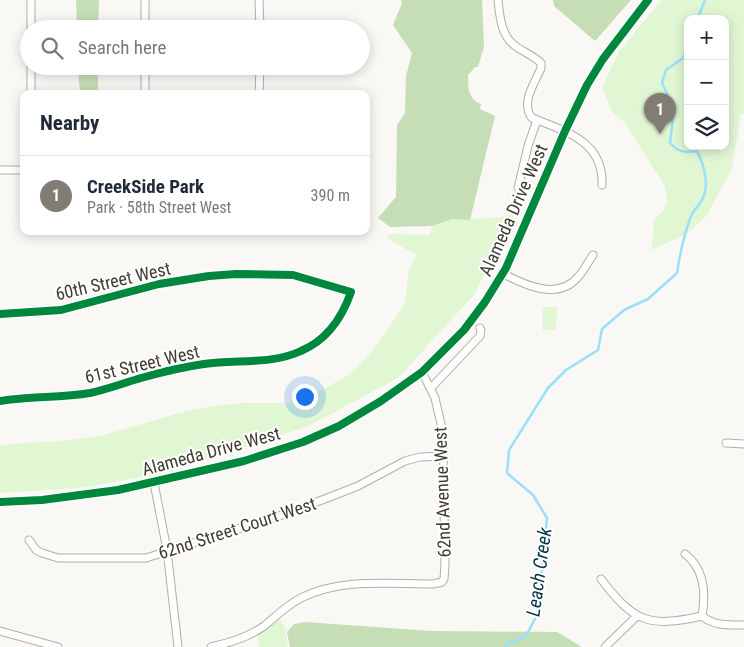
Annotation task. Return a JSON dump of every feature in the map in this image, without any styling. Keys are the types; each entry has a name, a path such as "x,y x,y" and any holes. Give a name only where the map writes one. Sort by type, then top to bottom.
{"street":[{"path":"31,0 31,20"},
{"path":"145,0 145,20"},
{"path":"259,0 260,20"},
{"path":"498,0 501,24 507,37 517,48 541,63 542,68 527,104 529,114 532,118 565,131 590,147 601,166 602,185"},
{"name":"Alameda Drive West","path":"0,502 81,496 154,483 244,461 303,442 339,426 380,402 422,372 464,330 485,302 502,274 580,99 603,58 648,0"},
{"path":"31,75 31,90"},
{"path":"145,75 145,90"},
{"path":"259,90 260,75"},
{"path":"518,188 528,146 537,120"},
{"path":"0,170 20,170"},
{"path":"502,274 533,288 546,290 557,288 569,285 577,279 593,255"},
{"name":"60th Street West","path":"0,314 62,310 159,284 236,274 293,276 351,292"},
{"name":"61st Street West","path":"0,401 66,397 109,388 188,366 274,359 295,354 317,342 333,327 351,292"},
{"path":"431,388 480,336 480,328"},
{"name":"62nd Avenue West","path":"211,647 225,644 254,632 292,603 322,590 350,585 440,583 444,579 443,456 439,411 431,388 422,372"},
{"path":"726,443 744,444"},
{"name":"62nd Street Court West","path":"29,540 36,550 64,559 153,556 279,516 358,486 404,461 420,457 443,456"},
{"path":"154,483 168,550 178,647"},
{"path":"685,554 695,563 702,578 704,596 702,616"},
{"path":"601,579 616,599 637,616 652,621 681,620 702,616 720,624 744,625"},
{"path":"605,647 637,616"},
{"path":"0,630 58,647"}],"green space":[{"path":"76,0 99,0 98,20 77,20"},
{"path":"401,0 482,0 484,47 478,67 475,67 468,75 468,84 471,96 481,104 480,109 495,116 470,220 452,219 432,226 390,227 378,218 396,197 397,125 405,113 406,76 412,53 393,25 402,3"},
{"path":"553,0 631,0 595,41 554,6"},
{"path":"661,0 744,0 744,114 741,114 732,168 707,215 688,233 652,250 654,219 664,210 667,200 665,186 625,123 612,112 602,88 618,53"},
{"path":"79,75 98,75 98,90 80,90"},
{"path":"520,205 474,295 399,377 309,426 164,473 80,488 0,493 0,446 64,441 104,435 179,413 207,407 243,403 285,403 312,396 348,375 370,354 401,310 405,301 409,270 416,255 387,238 389,234 430,235 432,226 452,219 499,218 513,214"},
{"path":"543,307 557,307 556,330 542,330"},
{"path":"280,618 285,628 288,647 259,647 258,635"},
{"path":"305,622 431,631 557,632 582,647 290,647 287,632 294,624"}],"waterway":[{"name":"Leach Creek","path":"699,15 705,0"},
{"name":"Leach Creek","path":"504,647 526,636 537,615 547,518 533,495 507,473 509,450 548,388 566,370 598,350 602,329 624,310 648,299 677,273 682,244 692,214 701,202 706,188 702,162 697,151 682,151 670,143 674,108 662,83 666,70 684,56"}],"cycle path":[{"path":"0,502 42,500 118,490 244,461 303,442 339,426 381,401 422,372 464,330 485,302 506,268 587,85 603,59 648,0"},
{"path":"0,314 61,310 159,284 236,274 293,275 351,292 343,311 326,334 319,341 290,355 266,360 216,363 172,370 90,393 0,401"}],"place":[{"name":"CreekSide Park","path":"660,134"}]}
